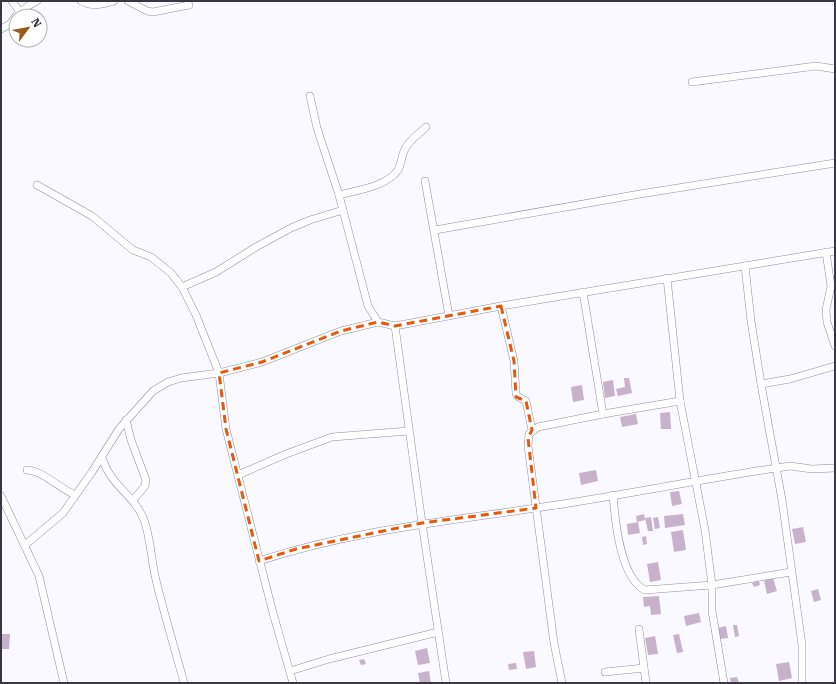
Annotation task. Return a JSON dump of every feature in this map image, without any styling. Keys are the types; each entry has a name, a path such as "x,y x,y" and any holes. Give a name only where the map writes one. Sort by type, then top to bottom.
{"street":[{"path":"27,8 37,1"},
{"path":"81,1 89,5 99,6 114,1"},
{"path":"128,1 154,12 189,5"},
{"path":"692,82 816,66 835,70"},
{"path":"310,96 317,128 339,195 368,306 378,322"},
{"path":"339,195 374,186 390,178 397,171 404,150 409,142 426,127"},
{"path":"435,230 640,194 835,163"},
{"path":"426,181 449,316"},
{"path":"37,185 92,216 133,250 151,257 171,273 182,287 196,315 219,374 226,429 259,561 293,683"},
{"path":"182,287 216,272 256,247 291,228 310,220 342,210"},
{"path":"24,545 63,513 75,494 102,458 126,420 153,391 168,382 181,378 219,374 262,362 341,331 378,322 395,326 583,292 835,251"},
{"path":"826,252 831,286 826,310 826,322 835,346"},
{"path":"745,266 751,321 776,468 802,645 802,683"},
{"path":"667,278 680,401 705,530 712,585 712,611 724,683"},
{"path":"583,292 603,414"},
{"path":"501,306 514,361 516,394 526,401 532,430"},
{"path":"395,326 446,683"},
{"path":"761,384 790,379 835,366"},
{"path":"562,683 554,643 528,438 532,430 538,427 680,401"},
{"path":"126,420 132,445 146,480 145,486 133,500"},
{"path":"238,475 286,454 332,437 410,431"},
{"path":"102,458 106,470 113,481 133,500 145,522 156,580 184,683"},
{"path":"259,561 296,549 422,523 536,508 790,466 812,469 835,468"},
{"path":"27,470 41,474 61,488 75,494"},
{"path":"612,495 624,558 639,587 649,590 712,585 791,572"},
{"path":"1,496 39,576 64,683"},
{"path":"639,629 646,683"},
{"path":"290,671 329,659 438,632"},
{"path":"605,672 644,668"}],"highlighted area":[{"path":"501,306 514,361 516,397 526,401 532,430 528,438 536,508 422,523 296,549 259,561 226,429 219,373 262,362 341,331 378,322 395,326"}],"building":[{"path":"624,378 629,378 632,393 618,396 616,389 625,387"},
{"path":"613,380 615,396 605,398 603,382"},
{"path":"582,385 584,400 573,402 571,387"},
{"path":"670,412 671,429 661,429 660,413"},
{"path":"636,414 638,424 622,427 620,417"},
{"path":"596,470 598,481 581,485 579,473"},
{"path":"679,491 682,504 672,506 670,492"},
{"path":"644,514 645,520 637,522 636,516"},
{"path":"683,514 685,525 665,528 664,516"},
{"path":"651,517 653,531 648,531 645,518"},
{"path":"658,517 660,528 655,529 653,518"},
{"path":"638,522 640,533 628,535 627,524"},
{"path":"803,527 806,542 795,544 792,529"},
{"path":"683,530 686,550 674,552 671,532"},
{"path":"646,536 647,544 643,545 642,537"},
{"path":"658,562 661,580 650,582 647,564"},
{"path":"773,578 777,591 767,594 764,581"},
{"path":"759,581 760,585 754,587 752,583"},
{"path":"818,589 821,600 814,602 811,591"},
{"path":"659,596 661,614 651,615 650,606 644,607 643,597"},
{"path":"699,613 701,622 686,626 684,616"},
{"path":"733,625 737,625 739,636 735,637"},
{"path":"726,626 728,638 720,639 718,628"},
{"path":"1,634 10,634 9,649 1,649"},
{"path":"679,634 683,652 677,653 673,635"},
{"path":"655,636 658,654 648,655 645,638"},
{"path":"427,648 430,663 418,665 415,651"},
{"path":"534,651 536,667 526,669 523,652"},
{"path":"364,659 366,664 361,665 359,660"},
{"path":"789,662 792,678 779,681 776,664"},
{"path":"516,663 517,669 509,670 508,664"},
{"path":"429,671 431,683 420,683 418,673"},
{"path":"737,677 739,683 731,683 730,678"}]}
